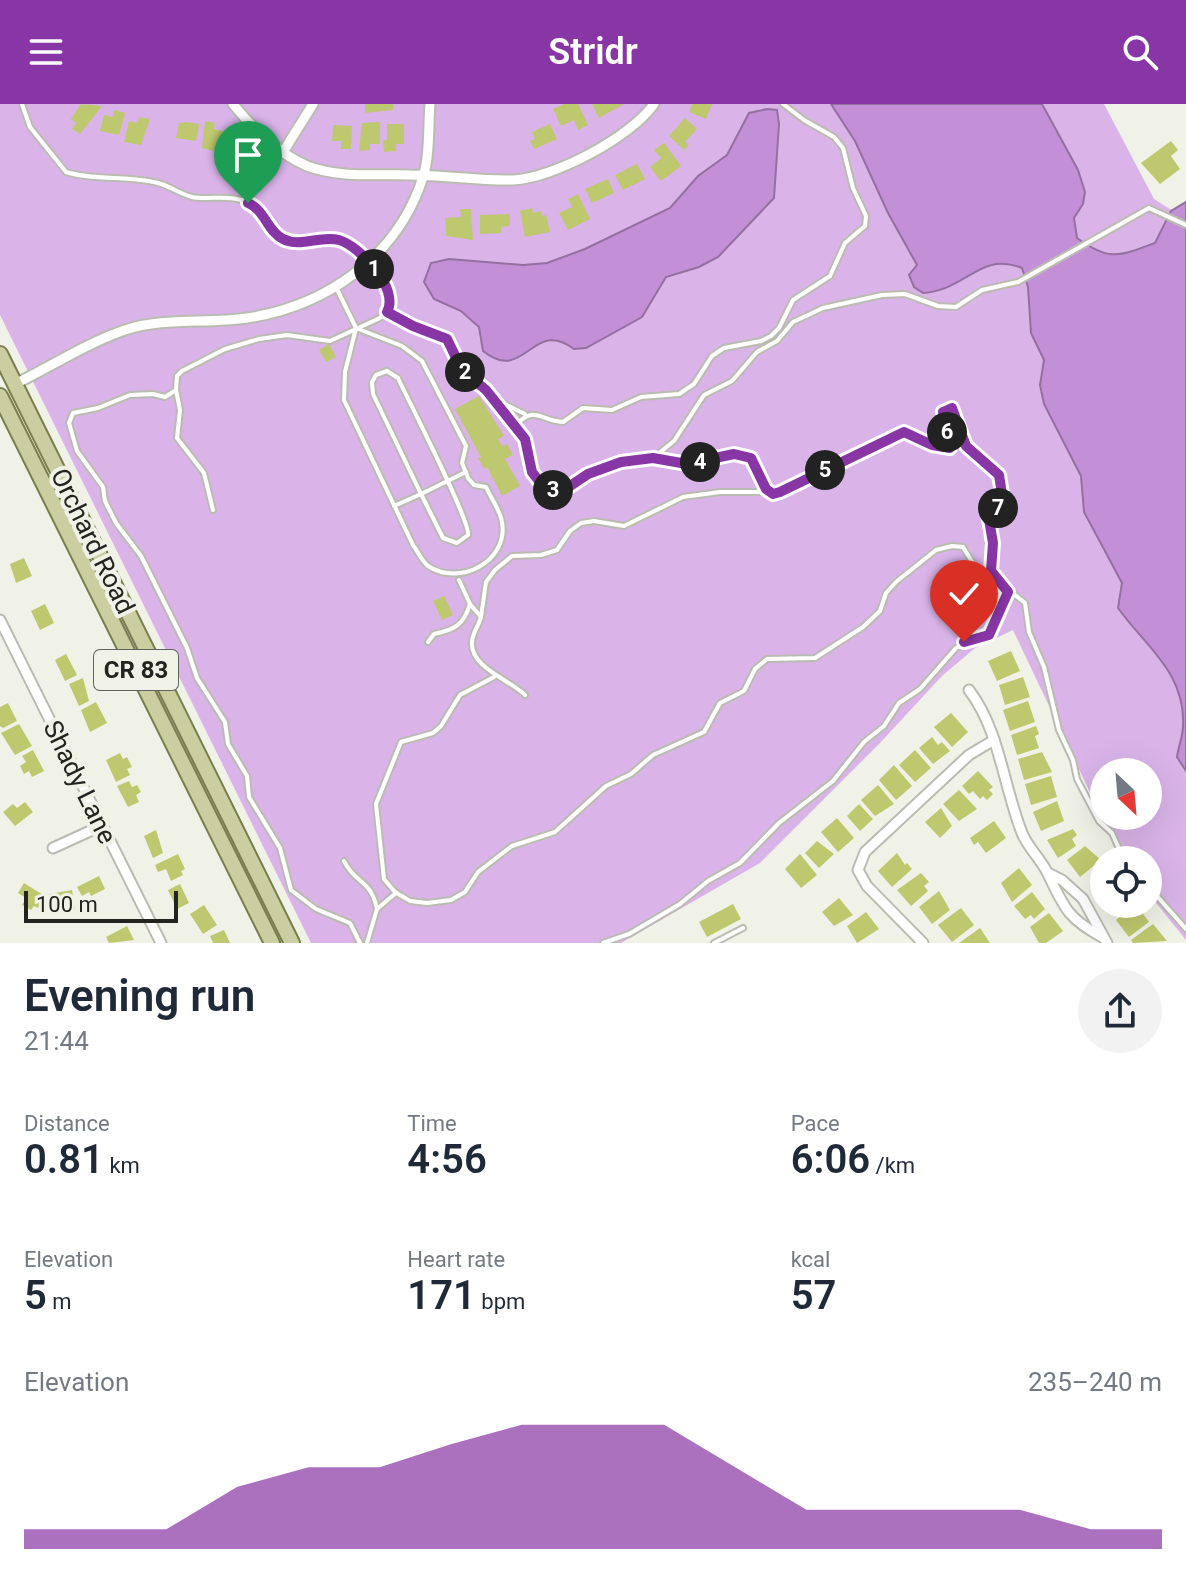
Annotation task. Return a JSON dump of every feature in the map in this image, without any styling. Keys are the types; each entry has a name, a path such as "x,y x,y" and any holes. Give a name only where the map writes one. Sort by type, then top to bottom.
{"main road":[{"name":"Orchard Road","path":"0,354 292,943"},
{"name":"Orchard Road","path":"0,396 272,943"}],"street":[{"path":"233,104 283,152 309,167 346,173 514,180 543,175 619,138 644,119 654,104"},
{"path":"283,152 313,104"},
{"path":"15,384 125,330 161,324 248,318 318,297 336,287 379,254 407,214 424,175 430,104"},
{"name":"Shady Lane","path":"0,620 161,943"},
{"path":"969,690 985,711 1022,833 1048,873 1061,904 1071,917 1104,940"},
{"path":"923,943 867,886 858,870 865,852 969,755 994,740"},
{"path":"53,848 101,826"},
{"path":"1048,873 1062,880 1083,899 1104,940"}],"lane":[{"path":"22,104 30,127 66,172 158,183 193,197 240,200 261,211 279,237 293,242 336,239 345,243 368,263 388,288 391,305 387,312 330,341 287,335 259,339 225,349 177,376 180,410 177,438 204,473 213,510"},
{"path":"387,312 447,339 462,370 523,415 532,414 563,422 583,408 612,410 641,397 679,394 694,384 718,352 771,336 779,328 793,300 834,271 843,246 861,230 866,216 853,188 846,155 838,142 783,104"},
{"path":"653,458 674,441 704,395 732,381 757,352 777,341 793,322 823,308 882,295 905,294 920,301 956,307 982,290 1018,282 1149,208 1186,225"},
{"path":"336,287 356,328 345,372 344,400 394,506 426,564 444,574 474,569 489,561 499,549 502,523 486,487 474,485 466,472 462,463 466,446 422,361 402,346 356,328"},
{"path":"387,371 398,378 470,530 464,539 451,543 443,538 421,494 371,389 372,382 387,371"},
{"path":"176,390 165,397 153,394 119,397 98,408 73,413 69,423 77,451 103,487 105,501 116,523 141,556 187,648 197,678 225,722 228,744 247,776 249,797 280,848 291,890 316,909 350,923 360,943"},
{"path":"486,390 529,448 532,472 538,483 553,490 567,488 588,474 621,462 653,458 687,464 734,454 744,455 757,465 766,489 773,494"},
{"path":"525,695 510,682 494,677 472,647 481,617 486,582 512,556 541,555 557,550 570,531 581,523 594,521 624,526 683,497 720,492 773,494 793,488 904,432 932,445 950,448 943,412 952,408 966,446 978,460 994,468 1000,479 1002,504 988,514 993,543 990,565 993,577 1025,603 1029,632 1044,667 1059,730 1073,760 1077,779 1099,821 1112,833 1118,846"},
{"path":"515,426 521,418 532,414"},
{"path":"394,506 466,472"},
{"path":"494,677 460,695 441,726 433,733 405,739 397,748 376,804 384,879 396,893 418,903 459,897 478,872 512,846 558,831 606,786 631,774 653,755 704,732 720,703 744,691 755,669 767,659 815,658 863,627 880,611 886,593 896,582 936,550 963,547 980,575 993,577"},
{"path":"459,580 470,604 481,617"},
{"path":"603,943 629,934 680,904 752,852 779,823 846,768 864,742 884,726 899,703 920,689 956,648 989,635 1008,592"},
{"path":"428,642 434,634 450,631 463,622 470,604"},
{"path":"344,861 349,870 372,890 377,909 367,943"},
{"path":"377,909 396,893"},
{"path":"1162,902 1186,929"},
{"path":"714,943 743,928"}],"shaded area":[{"path":"0,104 1104,104 1154,199 1186,219 1186,940 1162,910 1162,846 1115,846 1108,830 1162,830 1162,758 1090,758 1090,792 1013,630 975,648 942,676 760,863 621,943 311,943 0,315"},
{"path":"831,104 1042,104 1078,170 1085,192 1083,204 1074,218 1077,238 1107,254 1123,253 1155,243 1171,211 1186,202 1186,771 1177,757 1183,726 1178,691 1162,661 1118,608 1122,583 1084,512 1081,476 1044,404 1040,385 1044,360 1031,333 1028,287 1022,268 995,264 938,290 923,293 914,287 909,275 917,265 888,213 855,141"},
{"path":"777,110 779,124 774,198 718,257 699,267 666,277 642,317 586,348 574,349 560,341 548,341 509,361 497,359 483,351 479,327 461,311 434,299 424,282 431,263 449,259 523,265 547,263 585,249 670,208 698,176 727,155 749,113"},
{"path":"62,503 111,592 285,943 279,943"}],"building":[{"path":"81,104 102,106 80,134 72,129 76,123 71,119"},
{"path":"365,104 393,104 393,110 365,113"},
{"path":"564,104 578,104 588,125 578,130 574,120 561,126 553,109"},
{"path":"592,104 624,104 599,118"},
{"path":"692,104 712,104 706,119 689,112"},
{"path":"114,110 125,113 119,135 100,131 104,115 113,117"},
{"path":"139,117 150,119 141,145 124,142 129,121 138,123"},
{"path":"685,118 697,129 685,142 689,145 684,150 669,136"},
{"path":"205,121 215,123 214,129 223,131 218,152 202,148"},
{"path":"380,122 380,144 370,144 370,150 359,151 362,123"},
{"path":"179,123 199,124 196,141 176,138"},
{"path":"387,124 404,124 404,144 396,144 396,151 384,152"},
{"path":"550,124 557,139 534,149 530,141 535,139 532,132"},
{"path":"333,125 352,126 351,149 341,149 341,141 332,141"},
{"path":"1171,141 1178,150 1171,156 1180,169 1160,184 1141,163"},
{"path":"226,143 245,147 242,163 222,159"},
{"path":"664,143 681,166 661,181 650,167 661,158 654,150"},
{"path":"637,164 645,179 623,190 615,175"},
{"path":"608,179 614,193 592,203 585,189"},
{"path":"578,194 590,219 568,230 559,213 572,207 568,199"},
{"path":"532,208 533,213 541,211 542,216 546,215 550,232 525,237 520,211"},
{"path":"460,209 471,209 473,240 446,236 445,218 461,217"},
{"path":"510,214 510,226 501,227 501,233 480,234 480,215"},
{"path":"329,344 336,357 326,362 319,350"},
{"path":"479,396 504,436 498,439 502,446 507,444 513,455 505,459 520,486 502,496 487,467 484,469 478,458 481,457 455,409"},
{"path":"24,558 32,576 16,583 10,564"},
{"path":"444,596 453,615 442,620 433,601"},
{"path":"45,604 54,623 40,630 31,611"},
{"path":"1011,651 1020,671 997,681 988,661"},
{"path":"66,654 77,675 65,681 55,660"},
{"path":"1023,677 1030,697 1005,705 999,685"},
{"path":"83,678 89,701 79,706 69,684"},
{"path":"1028,701 1035,722 1010,731 1003,710"},
{"path":"96,702 107,723 90,732 81,710"},
{"path":"8,703 17,721 3,728 0,726 0,707"},
{"path":"951,713 968,732 952,747 934,727"},
{"path":"19,724 32,746 15,755 1,733"},
{"path":"1036,726 1039,748 1017,755 1011,735"},
{"path":"932,737 938,745 942,742 950,751 933,764 919,748"},
{"path":"33,750 44,771 32,777 29,771 24,774 20,766 26,762 22,756"},
{"path":"915,750 931,768 915,782 899,765"},
{"path":"1042,752 1052,772 1024,780 1018,759"},
{"path":"120,753 123,759 127,757 132,767 127,769 130,775 116,782 106,760"},
{"path":"894,765 912,786 896,800 879,780"},
{"path":"978,771 993,787 989,790 993,794 987,800 983,796 980,799 973,791 969,794 962,786"},
{"path":"1051,776 1057,797 1031,805 1025,784"},
{"path":"129,781 132,787 137,785 141,792 136,795 139,802 128,807 117,786"},
{"path":"878,785 894,804 875,816 861,800"},
{"path":"959,790 977,809 959,821 943,804"},
{"path":"1057,801 1064,821 1041,831 1033,812"},
{"path":"25,802 33,812 15,826 3,812 13,804 17,808"},
{"path":"859,804 873,819 860,831 847,816"},
{"path":"941,808 952,826 940,838 925,822"},
{"path":"837,818 854,838 838,852 821,832"},
{"path":"994,821 1006,838 986,853 978,842 974,845 970,838"},
{"path":"1073,829 1077,835 1072,839 1076,846 1058,858 1047,840"},
{"path":"156,830 163,853 153,858 144,836"},
{"path":"817,841 834,854 819,868 805,853"},
{"path":"1085,846 1090,850 1090,869 1080,877 1067,860"},
{"path":"897,853 912,869 892,887 878,871"},
{"path":"178,854 185,869 181,871 183,875 171,881 166,869 158,872 155,865"},
{"path":"800,854 817,875 801,888 785,869"},
{"path":"1019,868 1032,885 1012,902 1001,883"},
{"path":"921,873 929,882 924,886 928,891 911,906 897,890"},
{"path":"99,876 105,889 91,896 89,892 82,896 77,887"},
{"path":"24,883 45,896 38,908 34,906 31,910 22,905 26,898 18,893"},
{"path":"180,884 189,903 177,909 168,890"},
{"path":"72,890 75,909 61,912 60,905 51,907 49,894"},
{"path":"939,891 950,910 932,924 919,907"},
{"path":"1032,892 1045,909 1034,919 1031,915 1025,919 1014,906"},
{"path":"839,898 853,915 834,926 822,912"},
{"path":"733,904 741,919 707,937 699,922"},
{"path":"204,905 217,925 203,934 190,914"},
{"path":"961,908 974,925 952,942 938,925"},
{"path":"866,912 879,929 857,943 847,926"},
{"path":"1049,913 1063,931 1046,943 1039,943 1030,927"},
{"path":"1146,918 1149,922 1129,937 1116,920"},
{"path":"1153,924 1167,941 1133,943 1131,940"},
{"path":"127,926 134,940 109,943 106,937"},
{"path":"980,928 990,943 959,943"},
{"path":"224,930 230,943 213,943 210,936"}],"route":[{"path":"248,203 261,211 279,237 293,242 336,239 362,257 388,288 391,305 387,312 447,339 462,370 486,390 525,439 532,472 545,489 567,488 588,474 621,462 653,458 687,464 734,454 751,458 766,489 773,494 793,488 899,433 950,448 943,412 952,408 966,446 978,460 994,468 999,475 1002,504 988,514 993,543 990,565 993,577 1008,592 989,635 964,642"}]}
